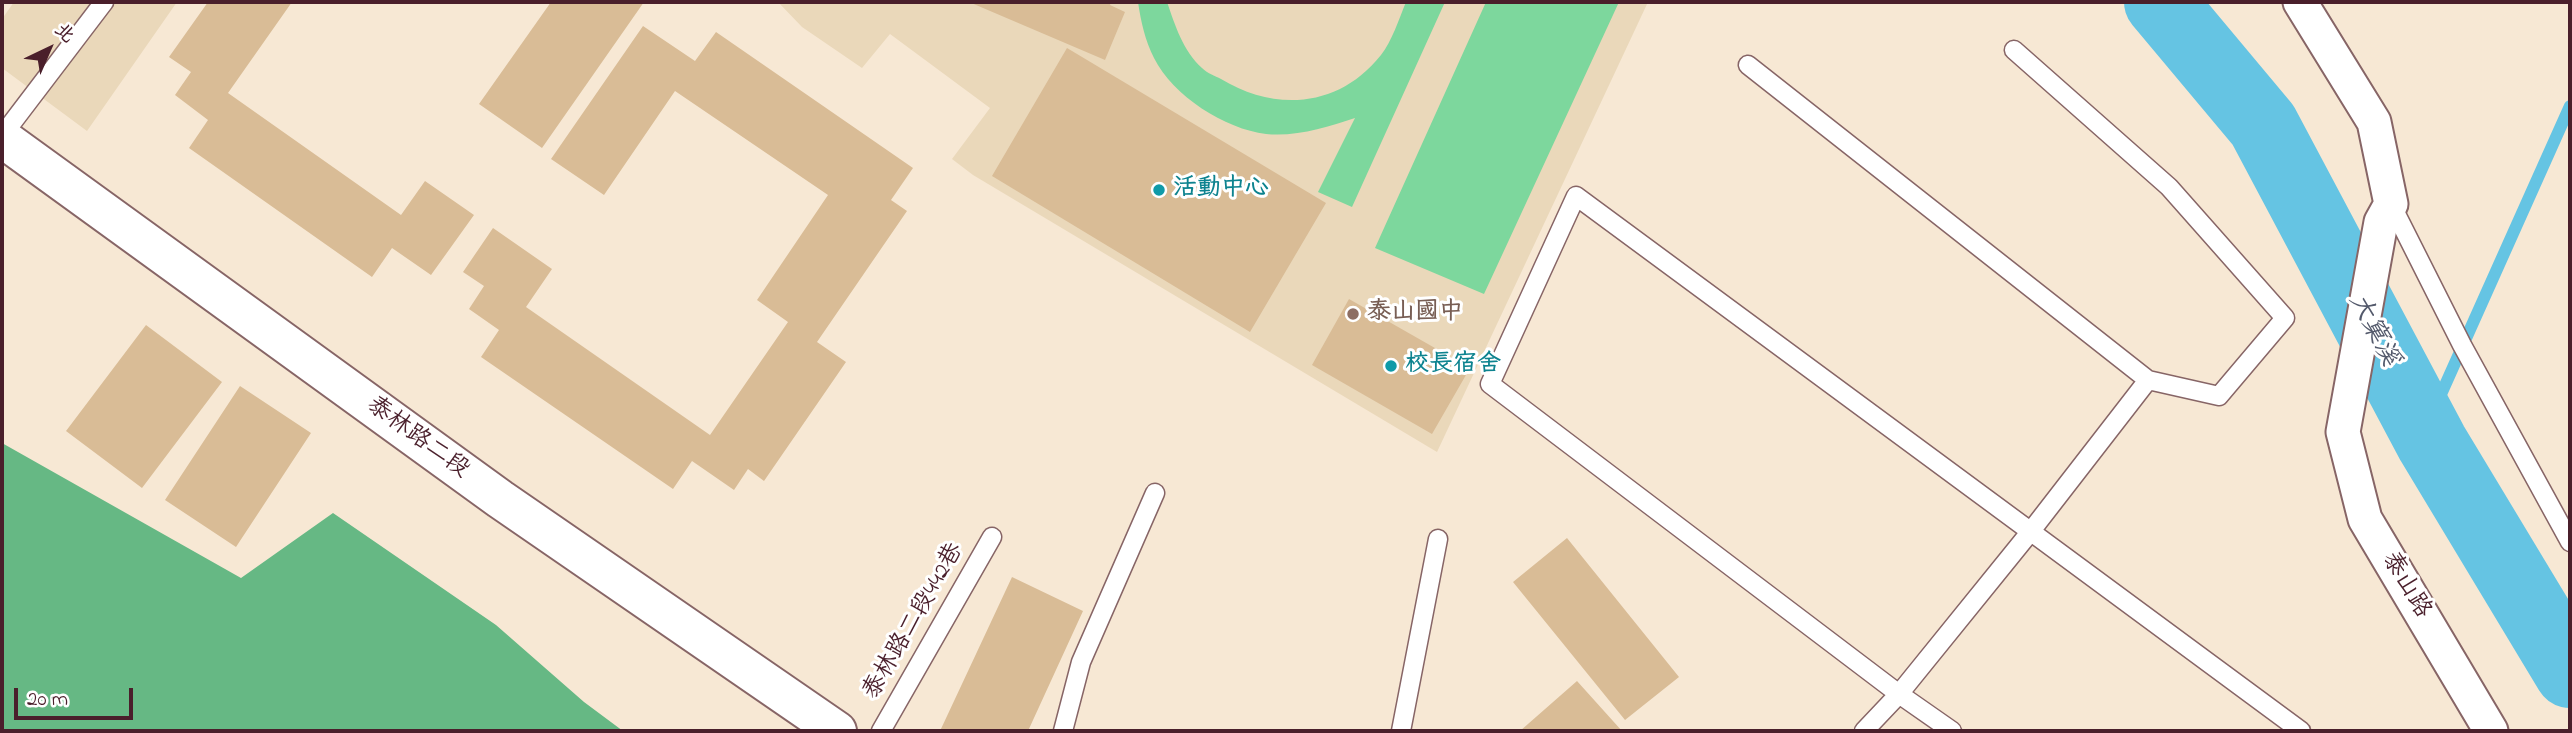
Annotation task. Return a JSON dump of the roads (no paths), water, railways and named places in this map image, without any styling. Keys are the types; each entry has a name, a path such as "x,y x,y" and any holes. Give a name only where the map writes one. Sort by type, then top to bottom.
{"main road":[{"name":"泰林路二段","path":"2,137 500,499 837,731"}],"street":[{"path":"2300,2 2374,122 2386,213"},
{"name":"泰山路","path":"2386,213 2343,432 2365,519 2491,731"}],"lane":[{"path":"2,137 104,2"},
{"path":"1748,65 2148,380 2219,396 2285,318 2169,187 2014,50"},
{"path":"1952,731 1899,694 1490,384 1576,196 2301,731"},
{"path":"2386,213 2570,542"},
{"path":"1864,731 1899,694 2031,531 2148,380"},
{"path":"1063,731 1081,662 1155,493"},
{"name":"泰林路二段442巷","path":"881,731 992,537"},
{"path":"1401,731 1438,539"}],"waterway":[{"name":"大窠溪","path":"2160,2 2263,125 2432,443 2570,672"},
{"path":"2425,430 2570,106"}],"place":[{"name":"活動中心","path":"1159,190"},
{"name":"泰山國中","path":"1353,314"},
{"name":"校長宿舍","path":"1391,366"}]}
